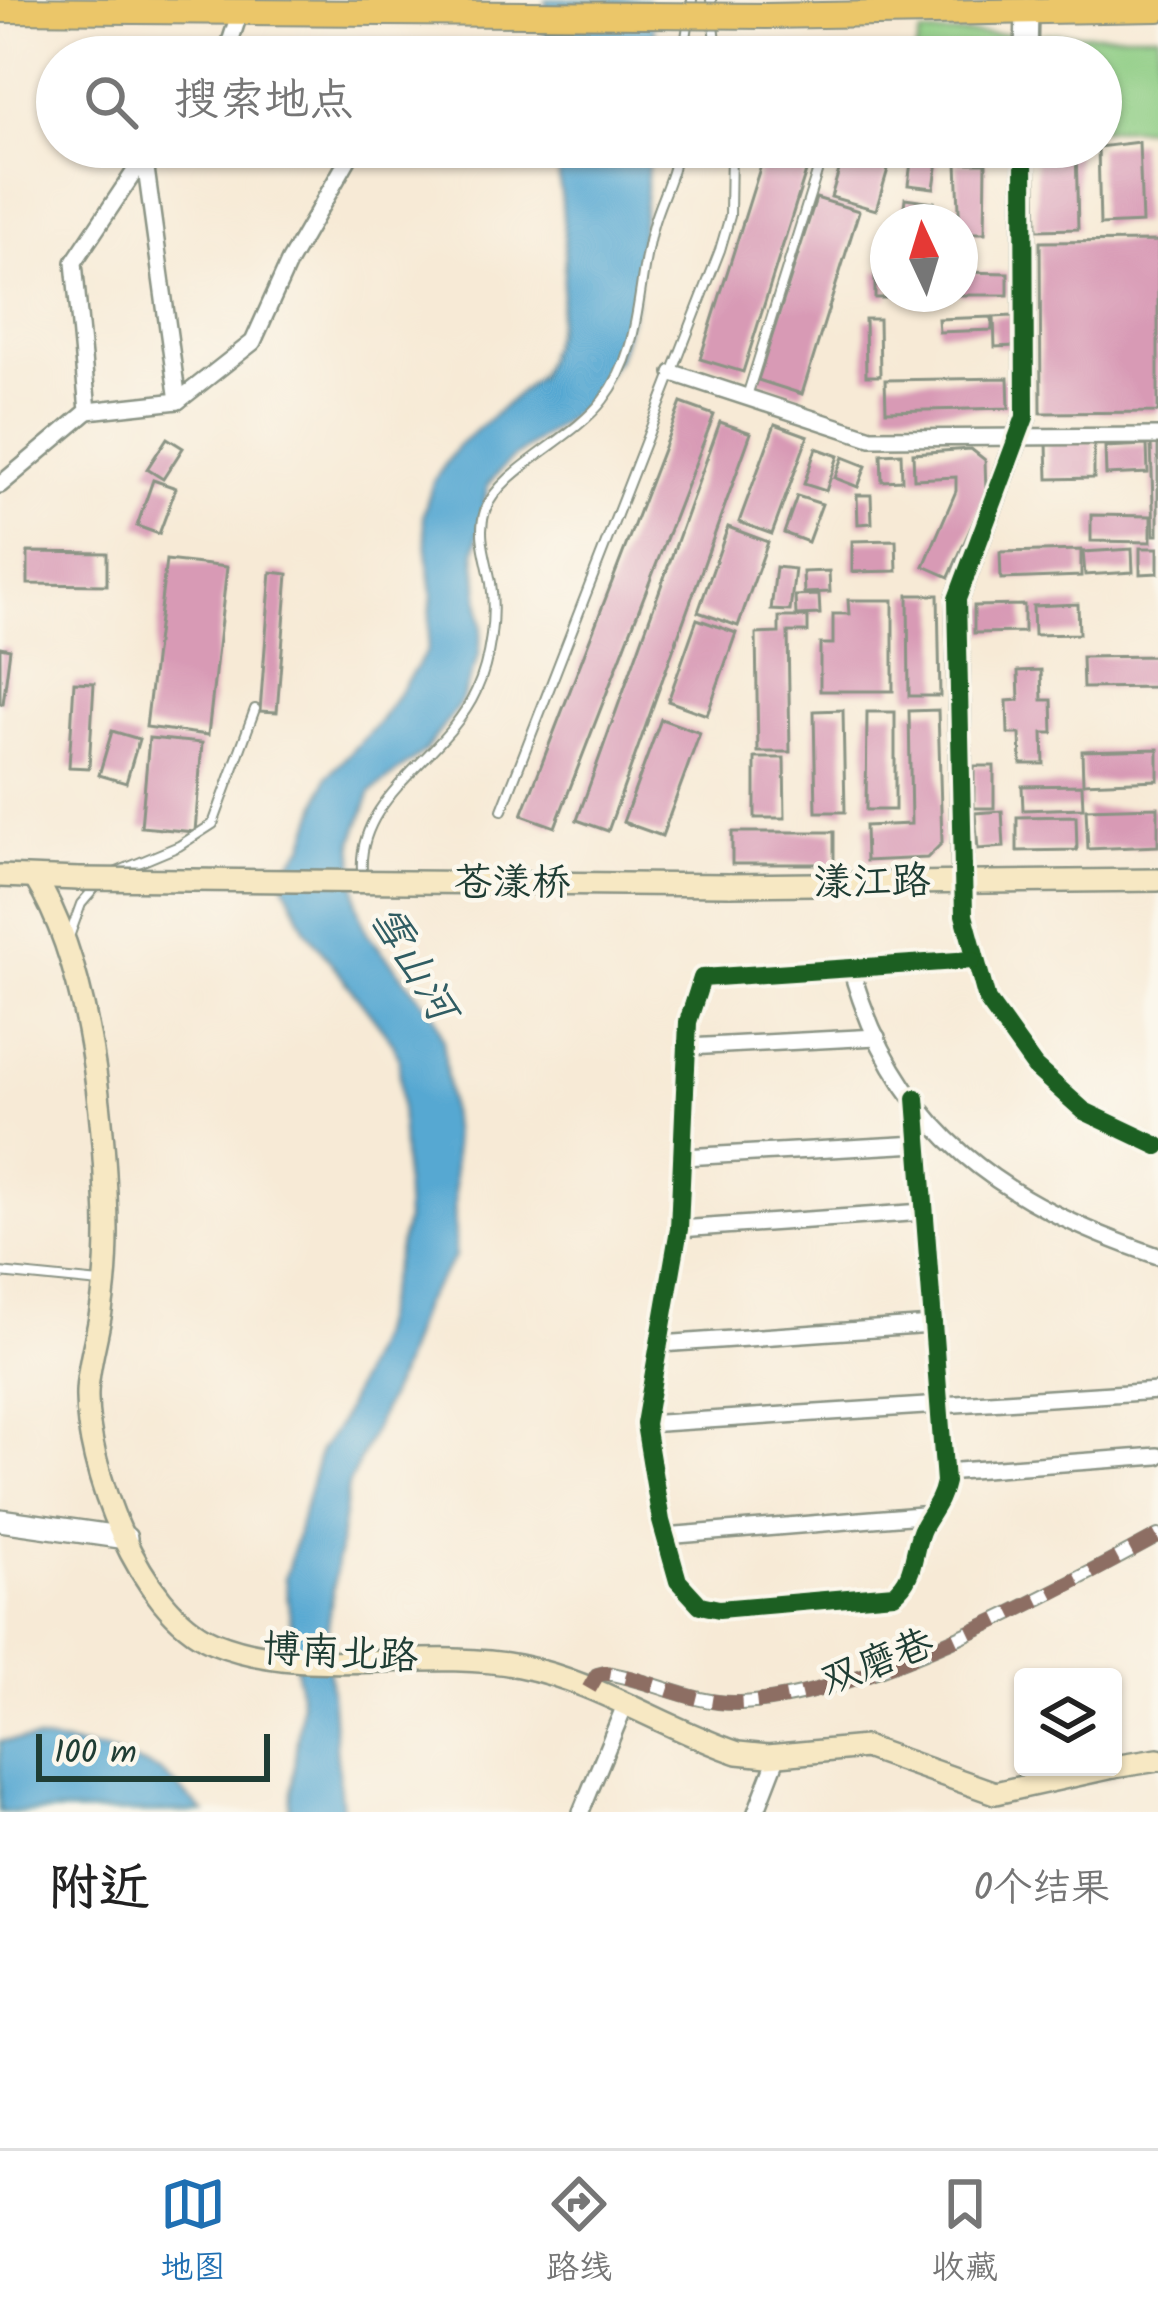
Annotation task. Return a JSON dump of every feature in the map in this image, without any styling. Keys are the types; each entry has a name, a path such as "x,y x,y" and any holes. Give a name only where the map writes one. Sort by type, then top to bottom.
{"main road":[{"path":"0,10 242,6 384,13 766,16 1027,5 1158,9"},
{"path":"0,875 35,878"},
{"name":"博南北路","path":"35,878 67,944 102,1137 104,1283 88,1379 88,1418 98,1467 126,1538 147,1579 185,1623 211,1641 264,1655 491,1662 547,1673 738,1753 778,1755 865,1747 994,1793 1072,1776"},
{"name":"苍漾桥","path":"35,878 729,886"},
{"name":"漾江路","path":"729,886 1158,880"},
{"name":"博南北路","path":"1122,1766 1158,1760"}],"street":[{"path":"1026,36 1027,5"},
{"path":"232,36 242,6"},
{"path":"88,411 74,262 136,168"},
{"path":"149,168 178,401"},
{"path":"0,485 88,411 178,401 253,342 289,262 344,168"},
{"path":"1024,168 1026,397 1018,438 957,599 963,883 972,960 1006,1031 1055,1089 1121,1132 1158,1146"},
{"path":"673,373 871,438 1158,436"},
{"path":"916,1098 944,1472 940,1505 923,1526 907,1584 894,1594 719,1609 700,1605 678,1581 644,1424 680,1229 688,1022 703,978 972,960"},
{"path":"851,968 877,1037 964,1160 1018,1199 1091,1234 1158,1256"},
{"path":"688,1047 877,1037"},
{"path":"684,1157 919,1144"},
{"path":"680,1229 924,1213"},
{"path":"661,1344 932,1325"},
{"path":"644,1424 1158,1390"},
{"path":"944,1472 1158,1456"},
{"path":"665,1536 933,1514"},
{"path":"0,1520 126,1538"},
{"name":"双磨巷","path":"589,1689 597,1675 611,1673 682,1696 741,1703 831,1686 1078,1582 1158,1536"},
{"path":"587,1810 625,1705"},
{"path":"756,1812 778,1755"}],"lane":[{"path":"686,36 692,0"},
{"path":"711,0 715,36"},
{"path":"362,871 365,832 378,807 429,759 458,724 478,688 491,607 484,514 498,485 570,436 605,398 625,361 639,315 652,228 671,168"},
{"path":"502,810 730,216 731,168"},
{"path":"747,398 818,168"},
{"path":"67,944 92,889 213,824 255,710"},
{"path":"0,1273 104,1283"}],"green space":[{"path":"1158,34 1158,128 1122,129 1122,36 919,36"}],"water":[{"path":"546,0 648,0 655,36 545,36"},
{"path":"557,168 648,168 635,304 617,359 583,407 509,461 488,484 475,551 482,627 479,655 461,702 425,751 371,792 353,841 357,904 367,933 435,1016 443,1040 454,1149 455,1257 422,1305 398,1376 348,1486 326,1639 342,1812 289,1812 301,1703 285,1578 320,1451 340,1422 376,1337 406,1220 399,1060 393,1043 306,930 280,874 304,846 327,777 379,722 427,651 432,594 423,515 433,482 458,446 538,377 563,292"},
{"path":"37,1740 104,1750 160,1771 204,1812 0,1812 0,1741"}],"building":[{"path":"1139,142 1142,223 1100,225 1099,168 1122,168 1122,144"},
{"path":"760,168 807,168 743,372 700,359"},
{"path":"840,168 888,168 878,204 870,204 870,208 831,197"},
{"path":"910,168 937,168 934,188 908,185"},
{"path":"957,168 986,168 985,233 978,233 978,204 959,204"},
{"path":"1036,168 1077,168 1078,229 1037,230"},
{"path":"816,198 859,211 802,394 758,380"},
{"path":"905,198 934,202 934,204 904,204"},
{"path":"1158,241 1158,412 1041,413 1040,242"},
{"path":"978,272 1008,273 1008,295 978,295"},
{"path":"1013,316 1015,346 995,347 994,317"},
{"path":"992,317 992,330 939,332 938,319"},
{"path":"865,319 879,319 880,376 866,376"},
{"path":"1008,378 1009,408 886,411 885,380"},
{"path":"681,403 714,415 555,827 522,815"},
{"path":"720,422 751,433 608,831 577,820"},
{"path":"775,424 808,436 772,534 739,522"},
{"path":"167,438 183,448 163,479 147,469"},
{"path":"1094,442 1094,478 1048,479 1047,443"},
{"path":"1151,442 1158,442 1158,535 1154,535"},
{"path":"1147,445 1148,473 1106,475 1105,447"},
{"path":"816,448 838,456 826,491 804,484"},
{"path":"971,449 985,460 986,493 949,577 924,566 956,491 956,477 914,479 913,453"},
{"path":"901,453 902,480 882,481 881,454"},
{"path":"843,457 866,466 858,487 835,478"},
{"path":"153,480 176,488 159,534 137,526"},
{"path":"857,495 871,495 872,523 858,524"},
{"path":"797,496 822,504 808,542 784,533"},
{"path":"1091,515 1151,516 1151,542 1091,541"},
{"path":"728,527 768,542 738,626 698,612"},
{"path":"896,540 897,571 852,572 852,541"},
{"path":"1140,548 1158,548 1158,573 1140,574"},
{"path":"1132,549 1133,572 1085,575 1083,552"},
{"path":"1081,550 1081,576 1001,579 1000,552"},
{"path":"28,552 107,553 107,585 28,584"},
{"path":"166,560 227,567 208,735 146,727"},
{"path":"776,567 795,569 790,611 771,610"},
{"path":"829,571 830,592 804,593 803,572"},
{"path":"271,572 288,574 277,712 260,711"},
{"path":"819,595 820,614 796,615 795,596"},
{"path":"908,595 938,595 940,696 909,696"},
{"path":"848,600 893,600 893,691 820,691 820,644 833,644 833,614 849,614"},
{"path":"1078,604 1079,634 1034,635 1033,606"},
{"path":"1024,605 1024,632 974,633 974,606"},
{"path":"779,617 808,617 808,632 788,632 790,752 758,752 756,634 779,633"},
{"path":"697,619 736,633 707,715 668,701"},
{"path":"0,647 10,649 3,704 0,704"},
{"path":"1158,656 1158,687 1083,688 1082,657"},
{"path":"1041,670 1042,700 1052,700 1053,733 1043,733 1044,764 1021,764 1020,734 1008,734 1007,701 1019,700 1018,671"},
{"path":"74,682 94,683 89,768 69,767"},
{"path":"843,710 845,812 816,812 814,711"},
{"path":"938,710 942,843 927,858 866,861 865,826 911,824 909,711"},
{"path":"867,712 895,712 895,810 866,810"},
{"path":"661,719 700,733 662,836 623,822"},
{"path":"112,731 139,739 126,783 99,775"},
{"path":"149,738 202,743 195,832 141,827"},
{"path":"1158,749 1158,780 1083,783 1082,751"},
{"path":"755,758 784,758 785,818 755,818"},
{"path":"974,766 994,766 994,808 974,808"},
{"path":"1082,785 1083,808 1023,810 1022,786"},
{"path":"1158,807 1158,846 1088,849 1086,809"},
{"path":"1002,811 1004,847 978,849 975,813"},
{"path":"1076,816 1077,850 1017,851 1017,817"},
{"path":"732,832 834,832 834,864 732,864"}],"marked path":[{"path":"589,1689 597,1675 605,1673 705,1700 740,1703 841,1683 954,1639 1158,1536"}],"cycle path":[{"path":"1024,168 1025,417 957,599 964,915 987,1000 1035,1067 1084,1111 1158,1146"},
{"path":"916,1098 945,1482 920,1534 911,1570 894,1594 719,1609 700,1605 678,1581 661,1521 645,1424 679,1229 688,1022 702,978 972,960"}],"water label":[{"name":"雪山河","path":"412,964"}]}
